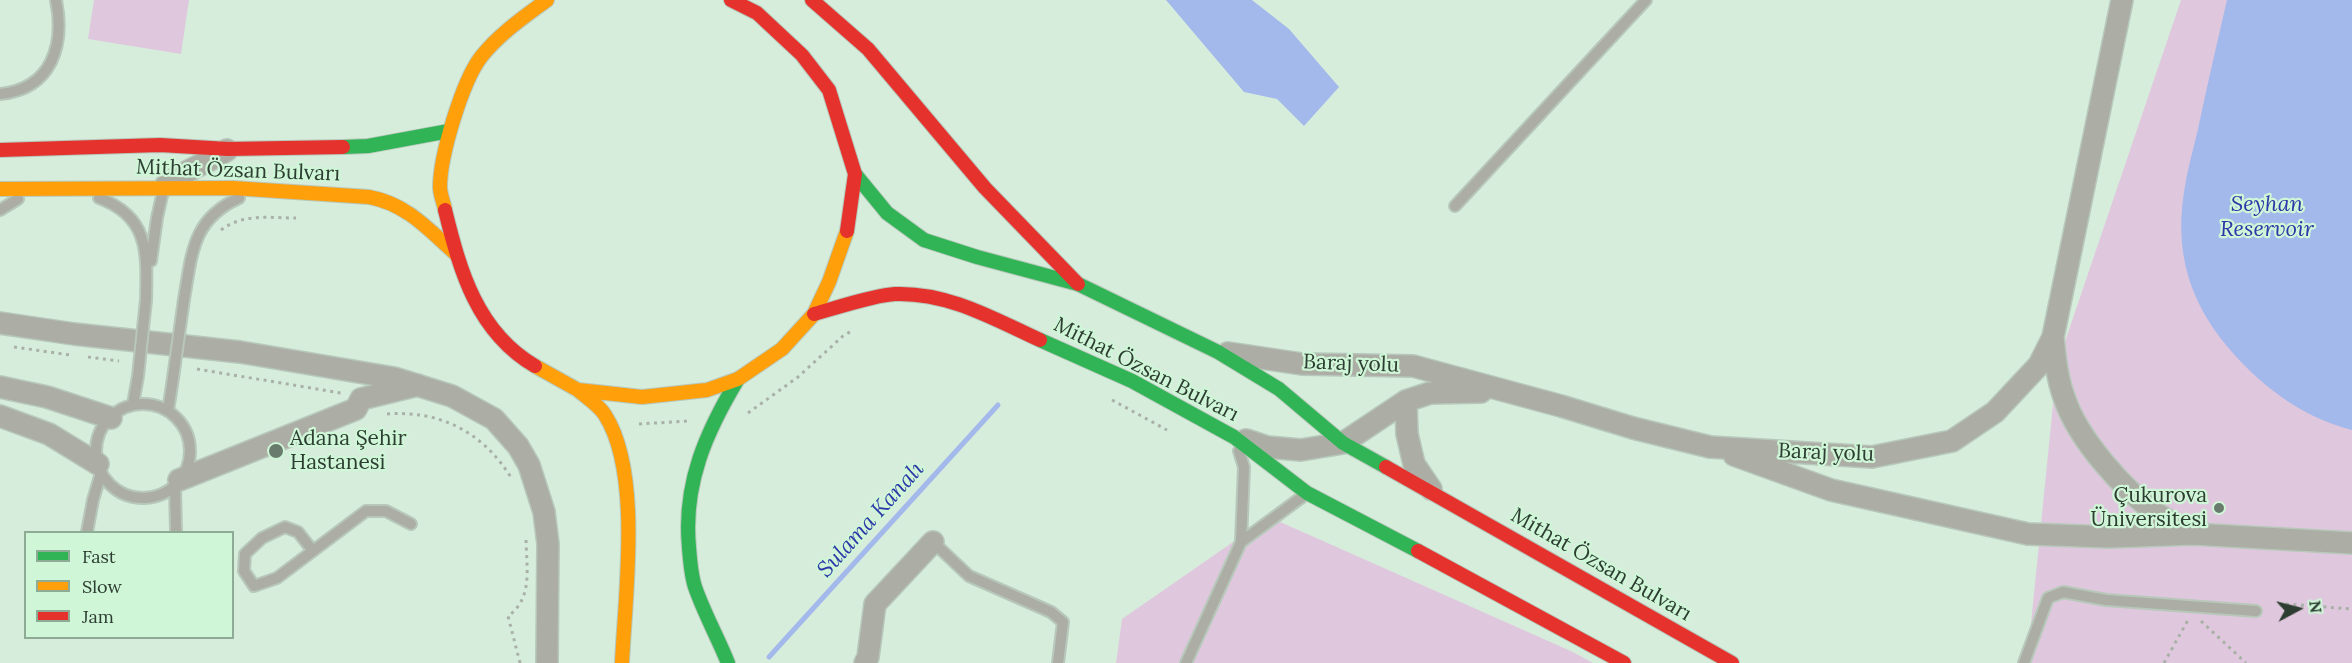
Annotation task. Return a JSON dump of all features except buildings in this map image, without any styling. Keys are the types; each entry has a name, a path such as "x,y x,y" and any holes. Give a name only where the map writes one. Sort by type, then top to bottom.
{"main road":[{"path":"547,0 509,28 480,58 448,131 440,188 456,254 479,311 502,341 527,362 578,390 604,412 618,441 629,503 622,663"},
{"path":"731,0 757,13 765,20 802,55 829,90 855,174 887,213 924,240 976,257 1078,284"},
{"path":"812,0 868,49 985,188 1078,284"},
{"name":"Mithat Özsan Bulvarı","path":"0,150 160,146 228,149 368,146 448,131"},
{"path":"578,390 642,398 707,390 738,379 782,349 814,314 829,282 847,233 855,174"},
{"name":"Mithat Özsan Bulvarı","path":"0,189 164,187 280,189 369,197 389,201 413,216 456,254"},
{"name":"Mithat Özsan Bulvarı","path":"1078,284 1218,352 1279,389 1342,442 1732,663"},
{"name":"Mithat Özsan Bulvarı","path":"814,314 893,294 929,295 950,301 1132,381 1234,436 1307,493 1370,524 1624,663"},
{"path":"728,663 694,585 687,534 688,498 697,461 717,413 738,379"}],"street":[{"name":"Baraj yolu","path":"1218,352 1302,364 1413,366 1633,428 1710,447 1872,458 1952,441 1995,412 2039,365 2053,338 2122,0"},
{"path":"164,187 177,177 209,162 228,149"},
{"path":"0,323 74,334 240,352 394,378 452,396 494,419 518,446 529,465 544,512 548,544 548,663"},
{"path":"2053,338 2056,368 2064,399 2088,444 2128,488 2159,514 2193,534"},
{"path":"177,483 356,409 361,399 418,385"},
{"path":"0,387 47,397 111,418"},
{"path":"1234,436 1267,447 1301,450 1342,442 1406,401 1430,393 1509,392"},
{"path":"1406,401 1407,434 1414,464 1434,495"},
{"path":"0,416 49,434 100,468"},
{"path":"1710,447 1831,490 2028,534 2109,537 2193,534 2352,543"},
{"path":"865,663 868,657 875,604 933,542"}],"lane":[{"path":"0,94 24,88 40,77 53,60 60,36 56,0"},
{"path":"1455,206 1646,0"},
{"path":"133,404 157,218 164,187"},
{"path":"0,210 38,189"},
{"path":"70,189 103,200 127,214 141,234 147,256 146,300"},
{"path":"168,411 184,299 193,250 199,234 209,218 221,206 242,197 280,189"},
{"path":"133,404 157,406 168,411 181,422 189,438 190,455 185,472 177,483 160,495 143,498 126,496 112,486 100,468 96,456 97,439 105,423 117,411 133,404"},
{"path":"1186,663 1241,542 1244,467 1234,436"},
{"path":"87,531 100,468"},
{"path":"176,531 177,483"},
{"path":"1241,542 1307,493"},
{"path":"313,551 298,532 285,527 261,538 245,554 244,571 254,586 277,578 313,551 366,511 386,511 411,524"},
{"path":"933,542 969,576 1051,612 1063,622 1058,663"},
{"path":"2024,663 2048,598 2063,592 2106,600 2193,610 2256,611"}],"path":[{"path":"193,250 225,226 240,219 296,218"},
{"path":"744,417 751,409 798,377 843,336 858,327"},
{"path":"197,369 349,395"},
{"path":"1109,396 1114,402 1175,434"},
{"path":"380,416 388,414 424,415 466,431 487,446 504,466 515,485"},
{"path":"520,663 508,616 523,601 526,589 526,530"},
{"path":"2286,604 2352,609"},
{"path":"2164,663 2193,610 2246,663"}],"shaded area":[{"path":"94,0 189,0 181,54 88,39"},
{"path":"2181,0 2352,0 2352,663 2027,663 2057,365"},
{"path":"1269,517 1573,652 1593,663 1116,663 1122,619"}],"water":[{"path":"1166,0 1252,0 1289,29 1339,87 1304,126 1277,99 1244,92"},
{"name":"Seyhan Reservoir","path":"2227,0 2352,0 2352,430 2307,413 2268,387 2244,365 2212,327 2192,286 2185,264 2181,217 2184,192"}],"waterway":[{"name":"Sulama Kanalı","path":"769,657 998,405"}],"traffic: fast":[{"path":"343,147 368,146 449,131"},
{"path":"855,174 887,213 924,240 1078,284 1218,352 1279,389 1343,443 1386,467"},
{"path":"1040,340 1132,381 1234,437 1307,493 1418,551"},
{"path":"728,663 694,582 690,562 688,524 693,480 699,459 716,419 738,379"}],"traffic: slow":[{"path":"445,210 440,187 444,157 453,120 474,68 481,57 512,26 547,0"},
{"path":"0,189 233,188 369,197 395,205 417,219 456,254"},
{"path":"535,366 578,390 642,397 707,390 738,379 782,349 814,314 829,282 847,231"},
{"path":"578,390 605,415 616,440 624,469 628,570 622,663"}],"traffic: jam":[{"path":"731,0 757,13 802,55 829,90 855,174 847,231"},
{"path":"812,0 868,49 985,188 1078,284"},
{"path":"0,150 160,145 228,149 343,147"},
{"path":"445,210 465,277 485,318 515,352 535,366"},
{"path":"814,314 855,302 895,294 934,297 970,308 1040,340"},
{"path":"1386,467 1732,663"},
{"path":"1418,551 1624,663"}],"place":[{"name":"Adana Şehir Hastanesi","path":"276,451"},
{"name":"Çukurova Üniversitesi","path":"2219,508"}]}
